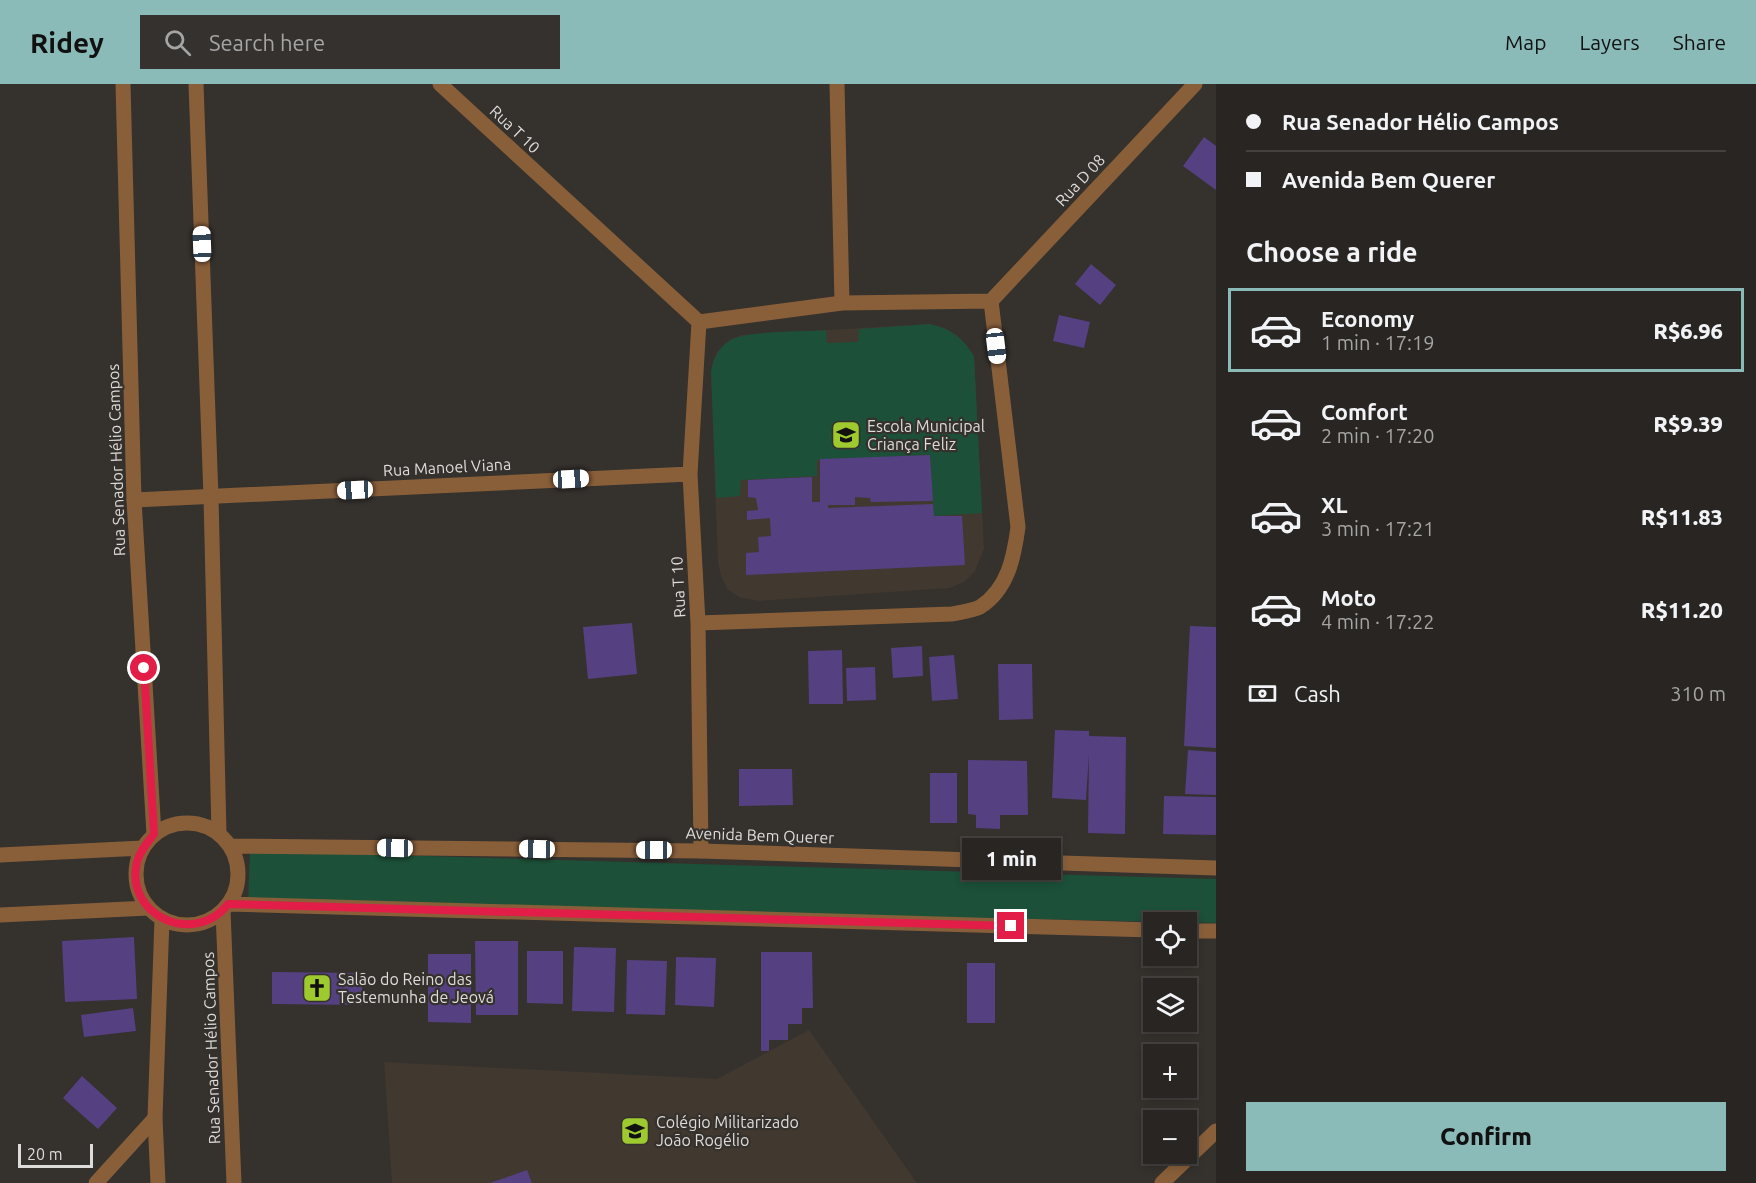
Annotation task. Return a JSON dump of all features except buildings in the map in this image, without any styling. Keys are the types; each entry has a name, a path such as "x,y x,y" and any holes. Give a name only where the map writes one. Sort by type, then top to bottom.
{"street":[{"name":"Rua Senador Hélio Campos","path":"123,84 134,500 154,834"},
{"path":"196,84 211,497 219,834"},
{"name":"Rua T 10","path":"440,84 699,322 690,474 698,622 701,851"},
{"path":"837,84 842,303"},
{"name":"Rua D 08","path":"991,301 1194,84"},
{"path":"698,622 952,614 978,608 997,592 1014,558 1018,527 991,301 842,303 699,322"},
{"name":"Rua Manoel Viana","path":"134,500 690,474"},
{"path":"186,822 204,825 219,834 231,846 237,863 238,880 233,897 226,907 209,920 194,925 178,924 162,919 149,908 141,895 136,879 137,863 143,848 154,834 169,826 186,822"},
{"name":"Avenida Bem Querer","path":"231,846 701,851 1216,868"},
{"path":"0,855 143,848"},
{"name":"Rua Senador Hélio Campos","path":"226,907 234,1183"},
{"path":"226,907 1143,930"},
{"path":"0,915 149,908"},
{"path":"158,1183 155,1118 162,919"},
{"path":"1197,931 1216,932"},
{"path":"96,1183 155,1118"},
{"path":"1162,1183 1216,1131"}],"shaded area":[{"name":"Escola Municipal Criança Feliz","path":"930,324 945,328 957,335 974,356 984,549 975,571 964,582 950,588 759,601 739,597 727,589 718,562 711,372 717,352 731,339 741,335"},
{"name":"Colégio Militarizado João Rogélio","path":"809,1030 917,1183 392,1183 384,1062 717,1079"}],"green space":[{"path":"930,324 956,335 974,356 982,513 934,516 930,455 817,460 817,476 741,480 740,496 716,498 711,372 717,355 725,344 737,337 748,335 826,330 827,343 858,342 859,329"},
{"path":"250,851 1216,879 1216,923 1197,923 1197,912 1143,912 1143,921 248,903"}],"place":[{"name":"Escola Municipal Criança Feliz","path":"846,435"},
{"name":"Salão do Reino das Testemunha de Jeová","path":"317,988"},
{"name":"Colégio Militarizado João Rogélio","path":"635,1131"}],"route":[{"path":"144,668 154,834 143,848 137,863 136,879 141,895 149,908 162,919 178,924 194,925 209,920 223,911 228,904 1011,926"}]}
